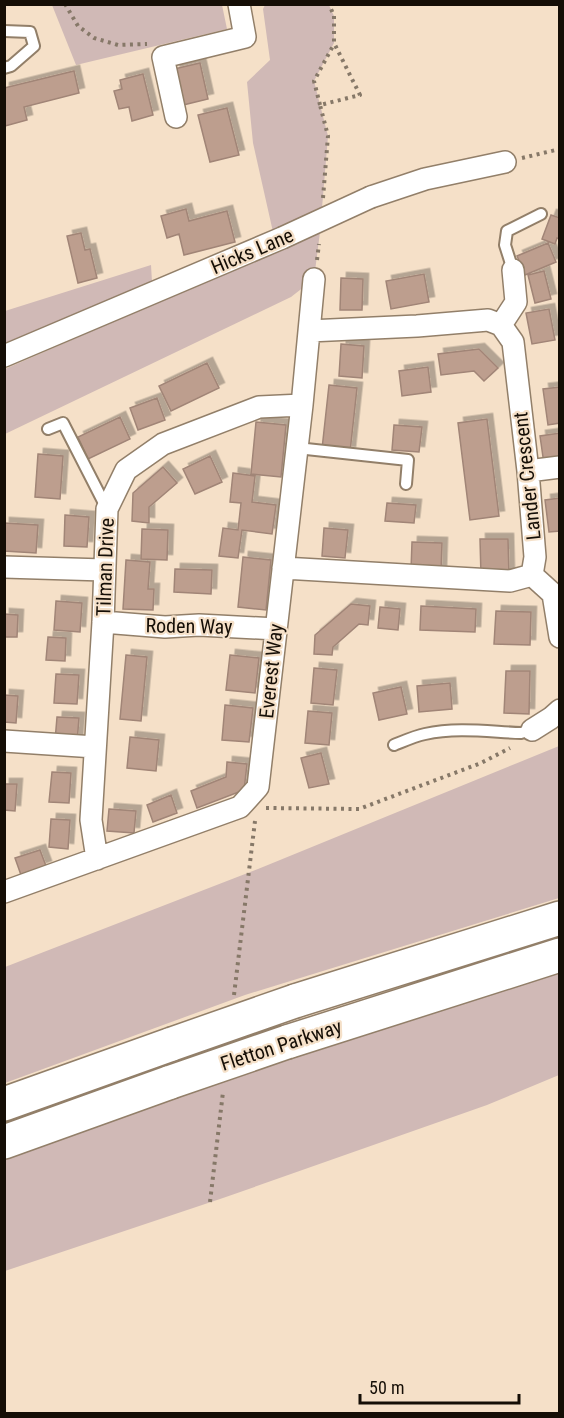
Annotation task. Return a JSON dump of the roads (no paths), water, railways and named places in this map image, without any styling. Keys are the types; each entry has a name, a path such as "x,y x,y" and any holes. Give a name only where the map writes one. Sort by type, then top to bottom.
{"highway":[{"name":"Fletton Parkway","path":"4,1104 295,1001 560,918"},
{"name":"Fletton Parkway","path":"4,1142 287,1042 560,955"}],"street":[{"path":"176,117 163,57 245,37 238,4"},
{"name":"Hicks Lane","path":"4,356 282,238 372,197 425,179 505,162"},
{"path":"309,330 417,326 488,320 501,325 516,302 513,270"},
{"name":"Everest Way","path":"4,892 240,807 258,788 302,405 314,279"},
{"name":"Lander Crescent","path":"501,325 513,342 528,471 535,557 532,575"},
{"name":"Tilman Drive","path":"97,859 91,820 103,622 107,509 126,470 163,444 259,407 302,405"},
{"path":"528,471 560,466"},
{"path":"4,567 104,570"},
{"path":"283,568 510,581 532,575 553,594 560,637"},
{"name":"Roden Way","path":"103,622 165,627 199,625 276,629"},
{"path":"532,730 560,710"},
{"path":"4,741 95,747"}],"lane":[{"path":"4,32 30,32 34,46 11,66 4,68"},
{"path":"513,270 505,245 507,231 541,214"},
{"path":"48,429 63,423 107,509"},
{"path":"297,447 408,460 406,484"},
{"path":"393,744 423,734 447,731 521,733 532,730"}]}
